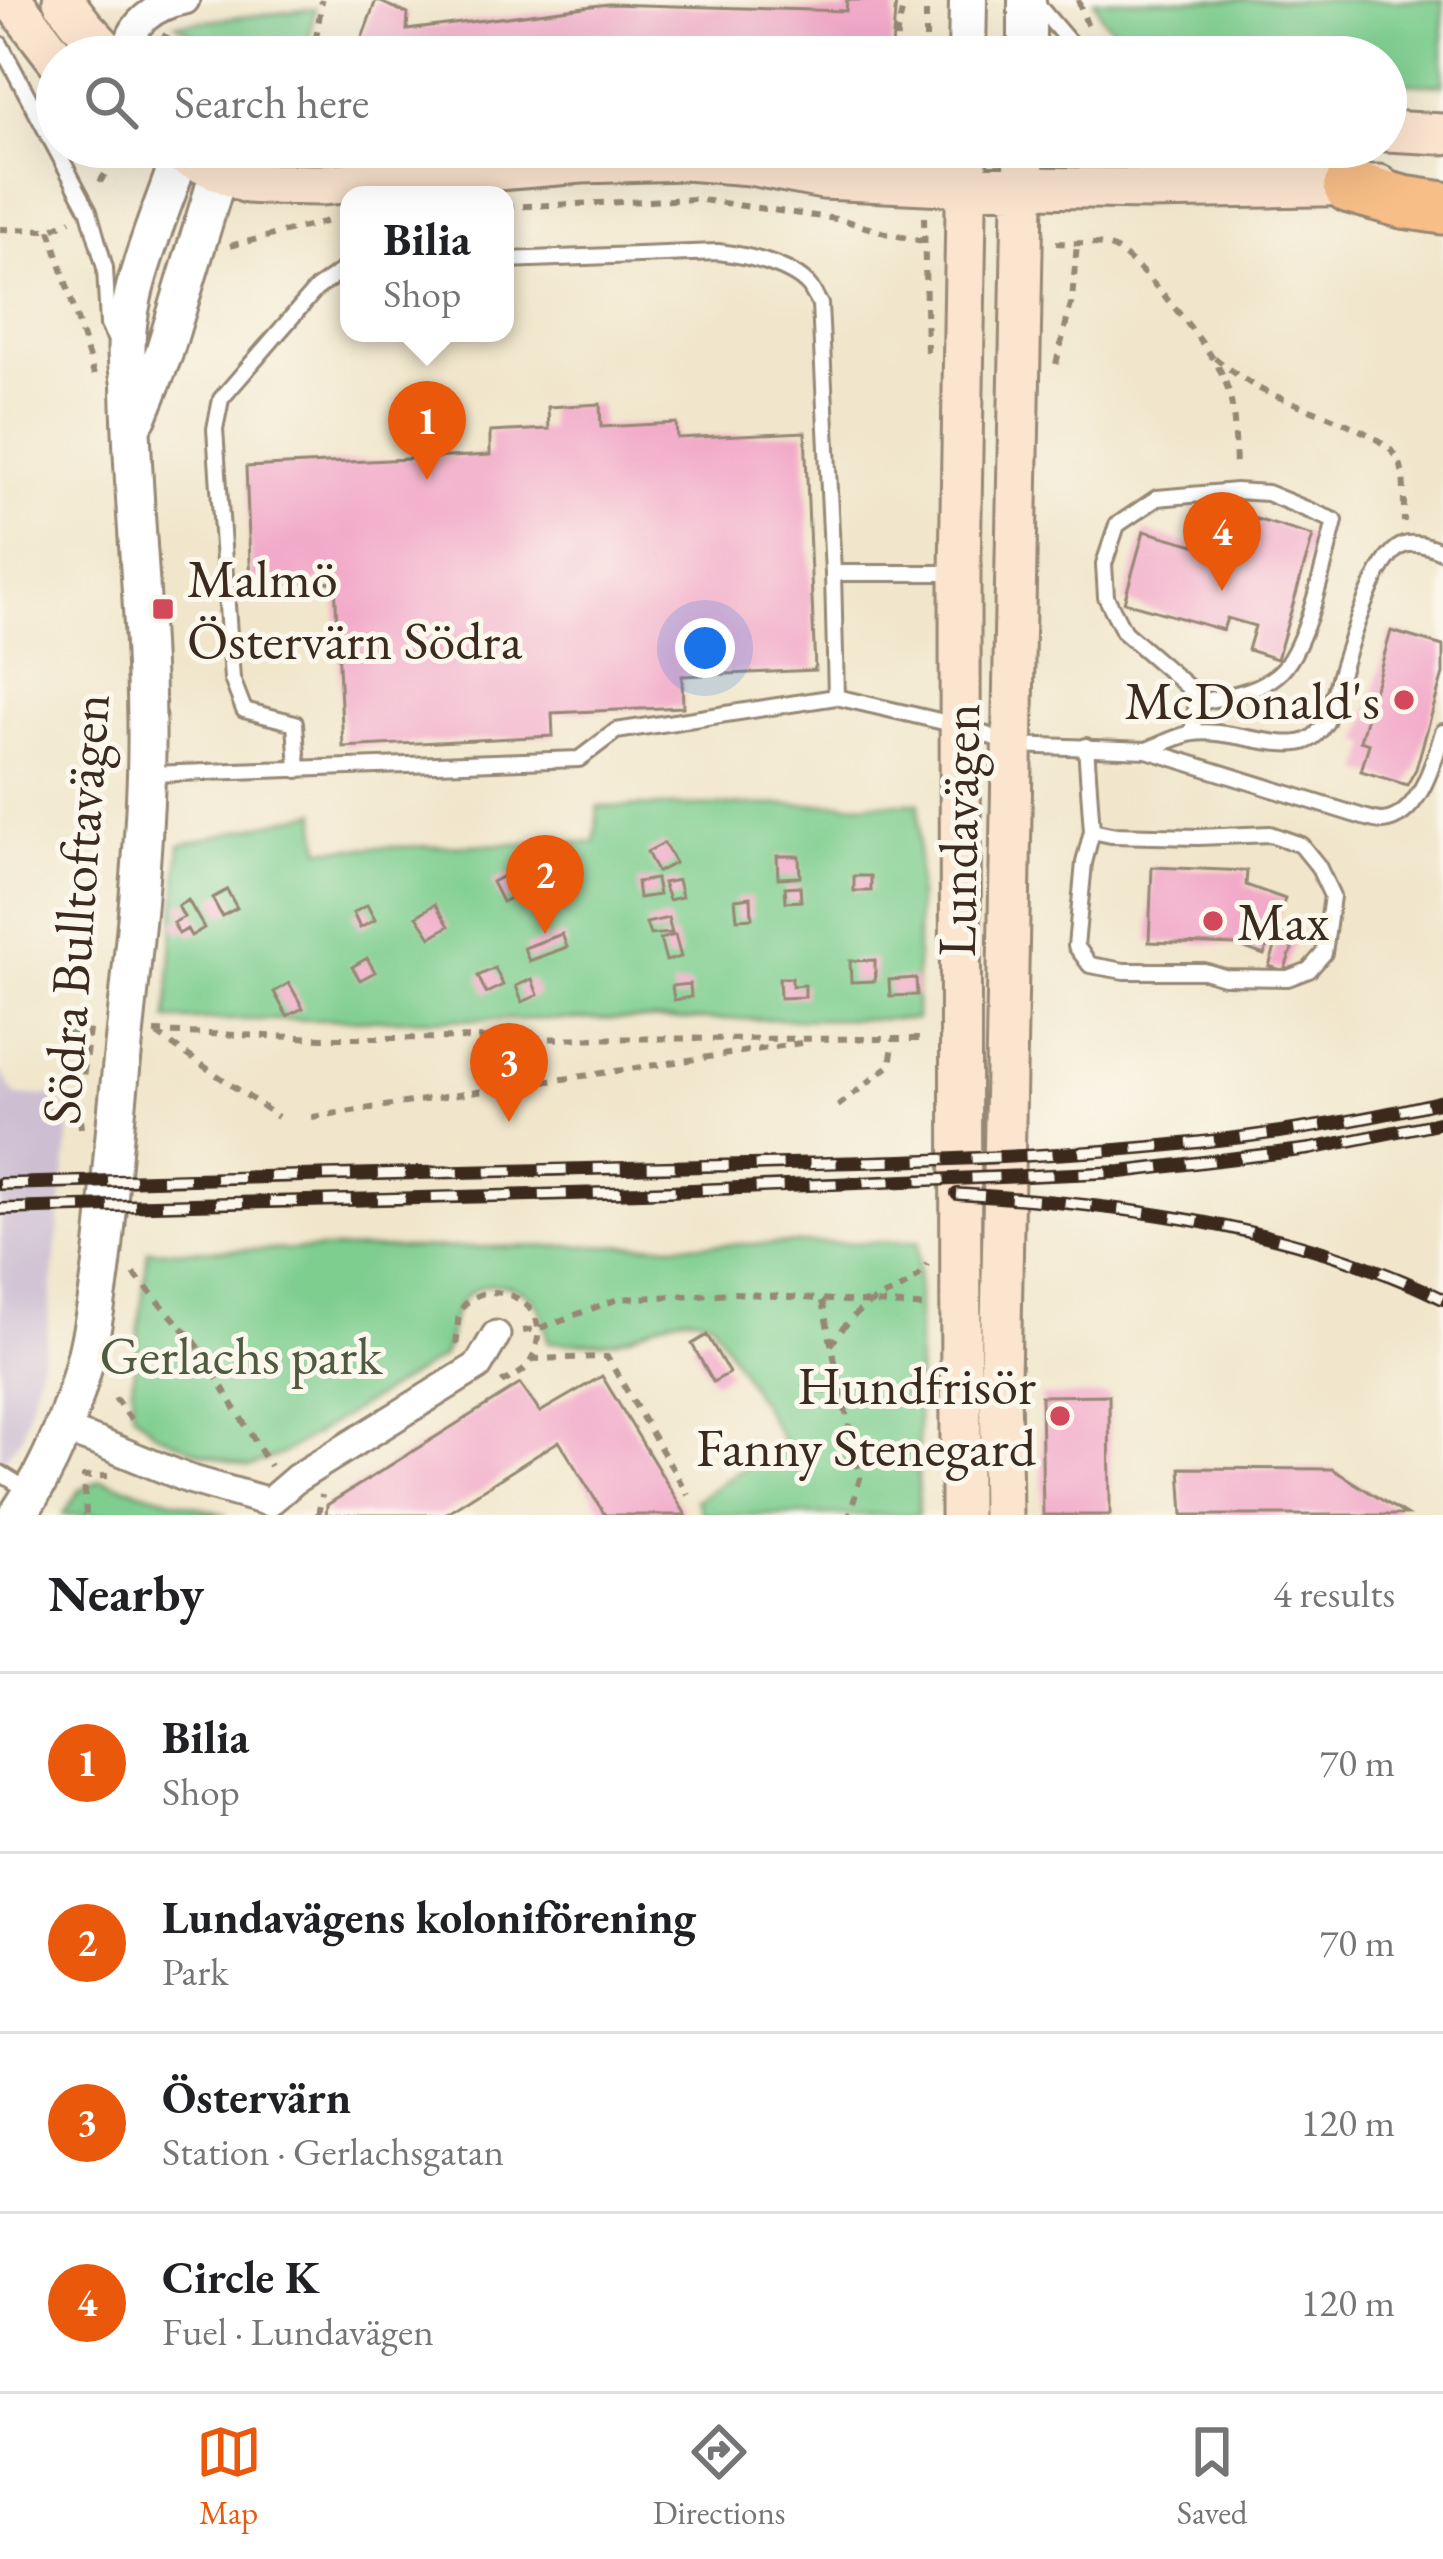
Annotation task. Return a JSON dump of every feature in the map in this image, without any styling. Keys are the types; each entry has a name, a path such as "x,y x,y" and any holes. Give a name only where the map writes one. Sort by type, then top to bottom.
{"highway":[{"path":"1349,187 1443,208"}],"main road":[{"path":"12,0 39,36"},
{"path":"63,0 92,36"},
{"path":"1407,131 1443,134"},
{"path":"231,168 247,183 320,185 515,168"},
{"path":"766,168 824,179 955,168"},
{"name":"Lundavägen","path":"961,1515 960,573 967,168"},
{"path":"970,168 1024,187 1443,183"},
{"name":"Lundavägen","path":"1002,1515 1024,168"}],"street":[{"path":"131,36 160,4 185,0"},
{"path":"967,36 968,0"},
{"path":"1028,36 1031,0"},
{"name":"Södra Bulltoftavägen","path":"26,1504 78,1393 103,1268 138,909 146,774 130,383 108,362 136,289 171,168"},
{"name":"Södra Bulltoftavägen","path":"131,437 164,353 218,168"},
{"path":"64,1430 276,1509 296,1478 478,1366 496,1334"}],"lane":[{"path":"1031,0 1063,36"},
{"path":"0,44 36,112"},
{"path":"66,168 89,211 105,268 108,362"},
{"path":"514,260 718,253 770,263 811,287 820,304 836,697"},
{"path":"298,770 296,722 244,710 232,679 215,429 221,399 316,289 340,272"},
{"path":"1192,733 1197,703 1188,687 1124,632 1106,597 1104,564 1117,525 1157,498 1236,490 1267,493 1335,521 1302,638 1281,672 1248,691 1197,703"},
{"path":"1147,749 1192,733 1291,744 1319,733 1358,620 1386,561 1406,544 1443,551"},
{"path":"833,573 960,573"},
{"path":"146,774 579,759 616,731 836,697 961,726 1015,745 1147,749 1383,821 1396,816 1426,784 1443,732"},
{"path":"1086,746 1092,831 1076,946 1090,965 1124,971 1288,978 1309,970 1324,953 1332,896 1318,866 1301,845 1270,834 1177,837 1092,831"},
{"path":"0,1473 26,1504"}],"path":[{"path":"316,36 322,0"},
{"path":"897,36 905,0"},
{"path":"926,0 926,36"},
{"path":"1078,0 1089,31"},
{"path":"97,194 108,168"},
{"path":"514,207 695,199 843,220 924,241"},
{"path":"267,237 336,220"},
{"path":"0,229 50,230 108,362"},
{"path":"1053,377 1072,300 1078,244 1109,246 1128,257 1223,376 1234,425 1236,490"},
{"path":"1209,353 1244,380 1348,424 1392,452 1401,466 1406,544"},
{"path":"84,1145 79,1110 92,1008"},
{"path":"278,1117 154,1032 346,1038 936,1039"},
{"path":"838,1106 890,1065 894,1039"},
{"path":"312,1117 823,1040"},
{"path":"831,1346 869,1304 915,1281 934,1250"},
{"path":"132,1271 195,1342 270,1466"},
{"path":"451,1358 460,1313 472,1299 494,1292 515,1295 534,1312 540,1328"},
{"path":"496,1334 540,1328 618,1299 734,1293 933,1308"},
{"path":"822,1301 860,1478 850,1515"},
{"path":"531,1359 607,1357 688,1495"},
{"path":"802,1383 840,1392"},
{"path":"115,1398 145,1435"},
{"path":"84,1477 86,1515"}],"shaded area":[{"path":"0,1069 16,1096 51,1096 71,1115 46,1342 22,1436 0,1464"}],"green space":[{"path":"1094,0 1443,0 1443,85 1407,83 1407,36 1121,36 1104,20"},
{"path":"315,9 310,36 196,36 176,24"},
{"path":"919,803 916,1019 167,1020 180,845 316,812 320,849 595,842 598,807"},
{"name":"Gerlachs park","path":"918,1242 918,1515 703,1515 696,1500 784,1442 711,1321 686,1316 618,1340 548,1342 535,1302 523,1291 504,1285 476,1289 461,1302 442,1357 280,1455 249,1467 154,1432 133,1412 148,1251"},
{"path":"101,1480 226,1515 63,1515 79,1491"}],"building":[{"path":"376,0 408,14 407,30 608,4 846,11 847,0 896,0 893,36 363,36"},
{"path":"600,404 601,427 676,423 677,438 805,432 815,670 682,676 683,707 552,713 553,736 343,747 335,582 251,586 246,467 490,455 490,432 549,429 548,407"},
{"path":"1256,519 1313,536 1277,659 1248,650 1255,626 1227,618 1223,630 1124,602 1144,531 1245,559"},
{"path":"1391,631 1443,646 1443,674 1416,769 1407,785 1361,771 1369,744 1360,741"},
{"path":"664,843 675,863 657,872 647,852"},
{"path":"777,856 799,856 800,877 778,878"},
{"name":"Max","path":"1152,867 1247,871 1246,885 1285,899 1264,955 1237,945 1149,942"},
{"path":"507,874 518,894 502,902 492,882"},
{"path":"854,876 871,876 871,891 854,891"},
{"path":"656,879 659,895 639,898 637,882"},
{"path":"678,880 682,897 669,900 663,883"},
{"path":"800,886 801,901 786,902 785,887"},
{"path":"227,890 237,908 222,916 212,898"},
{"path":"751,897 752,918 737,919 735,899"},
{"path":"188,900 204,928 191,936 187,929 179,934 173,923 184,917 178,906"},
{"path":"435,904 449,926 431,937 417,916"},
{"path":"367,905 375,920 360,928 353,913"},
{"path":"668,918 672,933 650,935 646,923"},
{"path":"1280,932 1296,938 1284,971 1269,966"},
{"path":"562,934 567,947 529,961 524,948"},
{"path":"675,935 681,957 666,961 660,939"},
{"path":"367,958 375,972 360,980 352,967"},
{"path":"875,960 875,981 851,982 850,961"},
{"path":"495,968 503,985 486,993 478,976"},
{"path":"779,978 792,978 792,986 805,985 805,997 780,998"},
{"path":"916,978 917,995 890,996 889,980"},
{"path":"532,979 538,995 522,1002 516,986"},
{"path":"289,983 303,1008 287,1016 274,992"},
{"path":"690,984 691,997 674,1000 672,986"},
{"path":"707,1335 729,1373 713,1382 692,1344"},
{"path":"602,1376 686,1515 605,1515 559,1441 443,1515 326,1515 327,1505 520,1384 540,1412"},
{"path":"1109,1395 1110,1515 1043,1515 1041,1396"},
{"path":"1180,1468 1332,1469 1406,1515 1183,1515"}],"railway":[{"path":"0,1184 1009,1157 1271,1133 1443,1101"},
{"path":"0,1209 643,1192 1121,1172 1310,1149 1443,1122"},
{"path":"957,1194 1206,1223 1326,1253 1443,1299"}],"place":[{"name":"Bilia","path":"427,480"},
{"name":"Circle K","path":"1222,591"},
{"name":"Malmö Östervärn Södra","path":"163,609"},
{"name":"McDonald's","path":"1404,700"},
{"name":"Max","path":"1213,921"},
{"name":"Lundavägens koloniförening","path":"545,934"},
{"name":"Östervärn","path":"509,1122"},
{"name":"Hundfrisör Fanny Stenegard","path":"1060,1416"}]}
